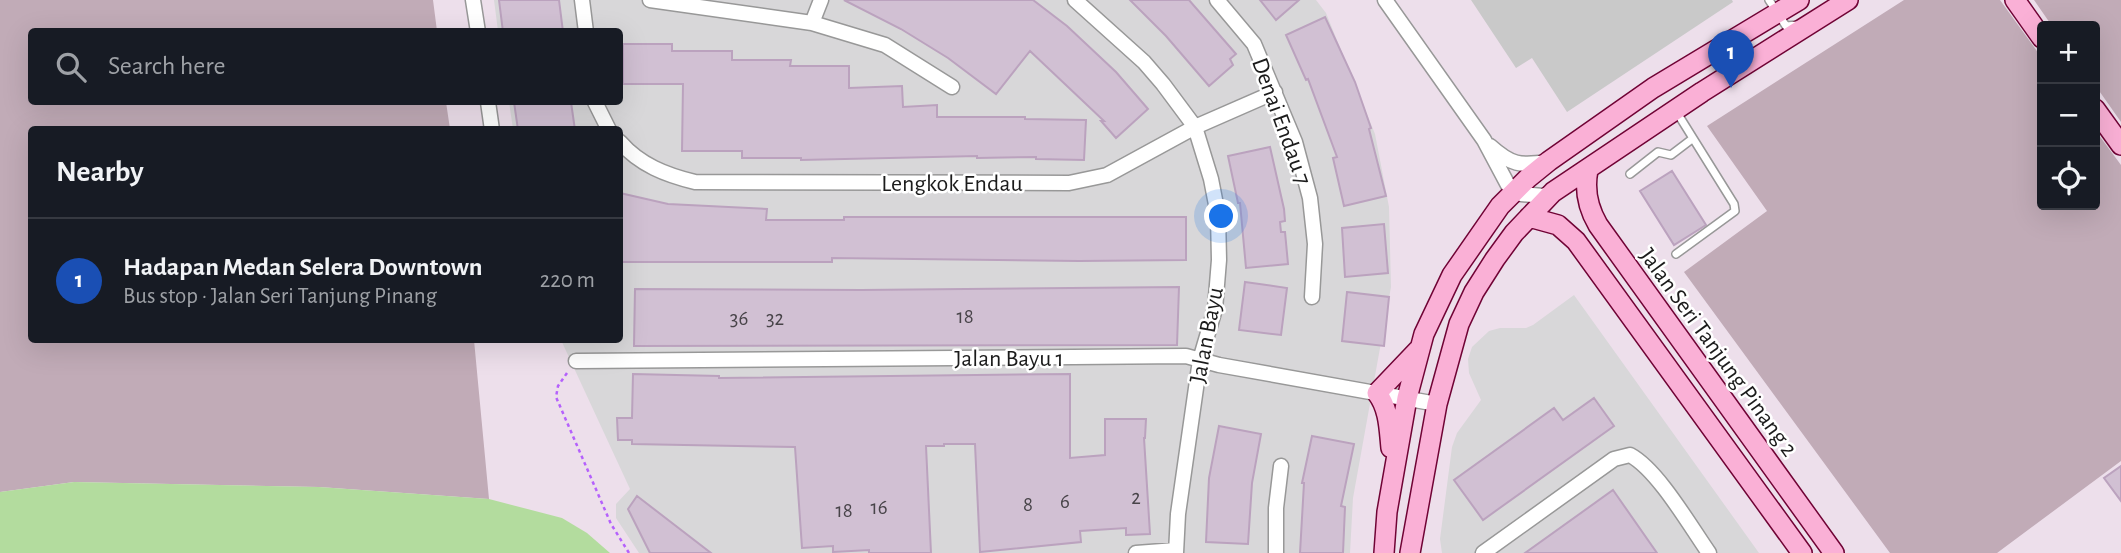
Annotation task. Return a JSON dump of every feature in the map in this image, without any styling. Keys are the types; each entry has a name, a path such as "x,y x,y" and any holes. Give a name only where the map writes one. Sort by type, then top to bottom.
{"main road":[{"path":"1384,553 1394,472 1419,349 1452,275 1500,205 1549,161 1653,88 1773,7 1799,0"},
{"path":"1410,553 1437,404 1459,324 1474,292 1495,259 1553,192 1675,110 1848,0"},
{"path":"2015,0 2037,31"},
{"path":"2100,116 2121,145"},
{"name":"Jalan Seri Tanjung Pinang 2","path":"1588,170 1588,203 1598,225 1834,553"},
{"name":"Jalan Seri Tanjung Pinang 2","path":"1529,217 1558,225 1576,241 1801,553"},
{"path":"1394,472 1388,416 1377,393 1419,349"}],"street":[{"path":"473,0 477,28"},
{"path":"582,0 586,28"},
{"path":"650,0 813,23 885,45 952,87"},
{"path":"813,23 821,0"},
{"name":"Jalan Bayu","path":"1075,0 1144,62 1195,127 1211,179 1218,215 1215,309 1200,360 1178,514 1176,552"},
{"name":"Denai Endau 7","path":"1217,0 1254,44 1295,142 1310,198 1315,244 1312,296"},
{"path":"1385,0 1484,140 1503,179 1521,194 1534,196 1553,192"},
{"name":"Lengkok Endau","path":"623,145 645,164 669,176 695,182 1069,183 1107,175 1195,127 1275,92"},
{"path":"488,105 491,126"},
{"path":"596,105 607,126"},
{"path":"1484,140 1502,158 1513,163 1521,165 1549,161"},
{"name":"Jalan Bayu 1","path":"576,361 1186,356 1219,365 1437,404"},
{"path":"1483,553 1614,459 1630,455 1651,471 1709,553"},
{"path":"1276,553 1276,508 1281,466"},
{"path":"1136,553 1176,552"}],"lane":[{"path":"1773,7 1786,26 1809,24"},
{"path":"1675,110 1734,204 1735,211 1676,254"},
{"path":"1630,174 1658,152 1671,155 1692,139"}],"path":[{"path":"576,361 558,386 556,397 611,524 629,553"}],"shaded area":[{"path":"0,0 433,0 437,28 28,28 28,105 446,105 450,126 28,126 28,343 474,343 489,499 319,487 74,482 0,492"},
{"path":"494,0 1316,0 1326,13 1375,134 1389,207 1391,287 1353,498 1350,553 639,553 616,518 616,504 630,489 562,343 623,343 623,126 513,126 509,105 623,105 623,28 498,28"},
{"path":"1471,0 1733,2 1567,112 1532,58 1516,68"},
{"path":"1904,0 2000,0 2037,51 2037,210 2100,210 2100,137 2121,165 2121,461 1997,553 1890,553 1684,272 1767,211 1707,126"},
{"path":"2034,0 2121,0 2121,122 2100,92 2100,21 2049,21"},
{"path":"1574,295 1759,553 1442,553 1440,539 1452,447 1457,433 1481,400 1469,373 1468,359 1472,347 1489,331 1533,325"},
{"path":"74,482 319,487 489,499 562,518 587,533 610,553 0,553 0,492"}],"building":[{"path":"499,0 559,0 562,28 502,28"},
{"path":"844,0 1033,0 1067,26 1116,72 1148,109 1116,138 1101,121 1104,121 1030,51 996,94 948,58 901,29"},
{"path":"1130,0 1189,0 1236,54 1230,59 1233,65 1209,86 1166,36"},
{"path":"1260,0 1299,0 1276,20"},
{"path":"1325,17 1355,82 1371,128 1369,129 1386,196 1344,206 1333,158 1337,157 1308,79 1306,80 1286,35"},
{"path":"623,44 672,44 672,51 732,51 732,60 791,60 790,66 849,66 849,88 902,86 903,107 937,105 937,117 1086,120 1084,160 977,156 801,160 742,158 742,151 682,151 683,84 623,84"},
{"path":"514,105 571,105 574,126 517,126"},
{"path":"1270,147 1284,209 1285,221 1280,222 1281,232 1285,232 1288,264 1246,268 1240,203 1228,156"},
{"path":"1672,171 1706,225 1674,245 1640,191"},
{"path":"623,194 668,204 767,209 766,220 844,220 844,217 1186,217 1186,260 832,258 832,262 623,262"},
{"path":"1384,224 1388,273 1345,277 1342,228"},
{"path":"1245,282 1287,288 1281,335 1239,330"},
{"path":"1179,287 1177,345 634,346 635,289"},
{"path":"1347,292 1389,297 1384,346 1342,341"},
{"path":"633,374 719,378 1070,374 1070,458 1105,455 1105,419 1146,419 1144,438 1150,534 1126,535 1126,528 1080,531 1081,542 980,552 975,444 944,444 926,446 931,553 869,553 869,550 833,552 833,546 802,548 795,447 632,444 632,440 618,440 617,418 632,418"},
{"path":"1594,398 1614,426 1483,520 1454,480 1554,408 1563,420"},
{"path":"1219,426 1261,434 1252,483 1248,544 1206,542 1209,478"},
{"path":"1312,436 1354,444 1341,506 1345,507 1343,553 1300,553 1302,483"},
{"path":"2121,466 2121,501 2104,478"},
{"path":"1613,490 1657,553 1525,553"},
{"path":"637,496 711,553 650,553 628,509"}],"place":[{"name":"Hadapan Medan Selera Downtown","path":"1731,88"}]}
